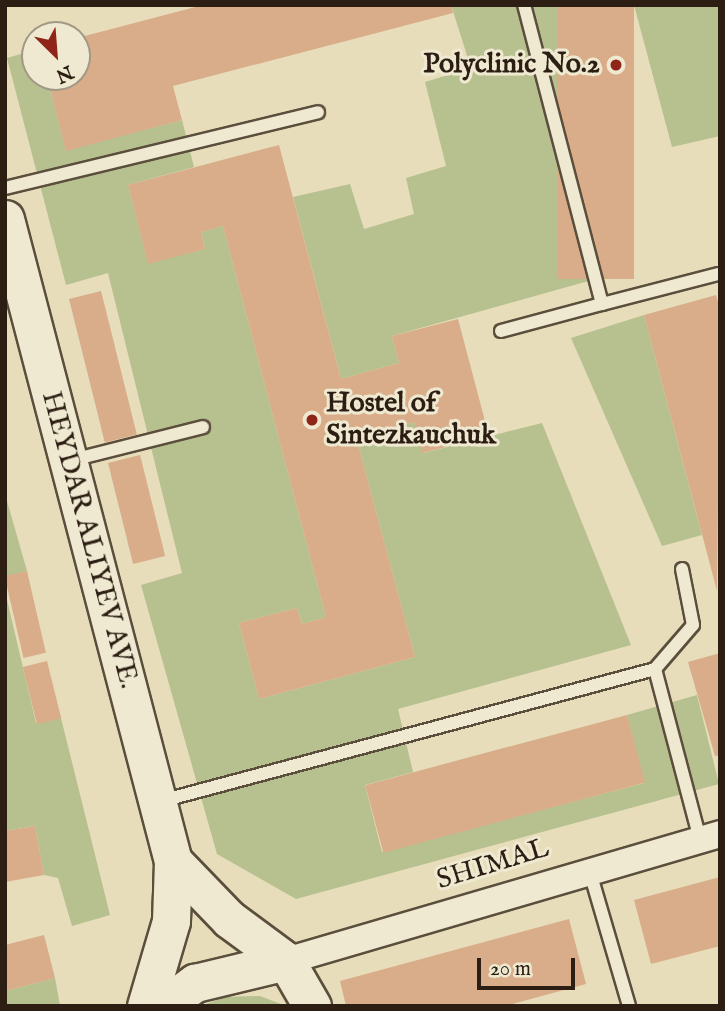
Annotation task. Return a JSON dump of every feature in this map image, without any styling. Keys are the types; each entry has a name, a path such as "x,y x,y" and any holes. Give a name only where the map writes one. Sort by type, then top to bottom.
{"main road":[{"name":"HEYDAR ALIYEV AVE.","path":"5,219 173,861 171,921 146,1006"},
{"name":"HEYDAR ALIYEV AVE.","path":"173,861 229,919 286,961 312,1006"},
{"path":"164,1006 195,983 286,961"}],"street":[{"name":"SHIMAL","path":"286,961 589,869 710,836"}],"lane":[{"path":"524,5 601,304"},
{"path":"5,188 318,112"},
{"path":"501,331 718,274"},
{"path":"68,461 203,428"},
{"path":"157,802 655,669 693,625 682,569"},
{"path":"655,669 710,836"},
{"path":"589,869 629,1006"}],"green space":[{"path":"451,5 557,5 628,270 392,336 399,363 341,379 293,197 350,184 364,229 414,214 406,178 446,166 425,82 471,68"},
{"path":"634,5 720,5 720,136 672,147"},
{"path":"21,54 21,91 51,91 66,150 182,120 194,167 128,185 148,263 205,249 201,232 223,226 326,617 302,624 297,608 239,623 259,699 415,657 356,437 414,422 423,453 542,423 631,645 398,709 413,772 365,785 382,852 644,783 627,715 697,695 719,784 296,899 217,854 141,585 182,573 108,273 66,285 7,58"},
{"path":"644,315 702,535 662,546 571,338"},
{"path":"5,494 27,571 5,577"},
{"path":"5,591 36,723 61,718 110,915 72,926 58,878 44,875 35,826 5,831"},
{"path":"55,978 60,1006 5,1006 5,991"},
{"path":"260,996 286,1006 201,1006 225,997"}],"building":[{"path":"203,5 451,5 453,13 173,86 182,120 66,151 51,91 91,91 91,34"},
{"path":"557,5 634,5 634,279 557,279"},
{"path":"279,145 341,379 399,363 392,336 458,319 489,436 422,453 414,422 356,437 415,657 259,699 239,623 297,608 302,624 326,617 223,226 201,232 205,249 148,264 128,185"},
{"path":"101,291 137,435 105,443 69,299"},
{"path":"716,295 720,309 717,591 644,315"},
{"path":"140,455 165,556 133,564 108,463"},
{"path":"27,571 46,653 23,658 5,576"},
{"path":"720,653 720,755 715,756 688,662"},
{"path":"47,661 61,718 37,724 23,667"},
{"path":"627,715 645,783 383,853 365,785"},
{"path":"35,826 44,875 5,882 5,831"},
{"path":"720,877 720,946 651,964 634,900"},
{"path":"569,919 586,984 505,1006 346,1006 340,981"},
{"path":"44,935 55,978 5,991 5,945"}],"place":[{"name":"Polyclinic No.2","path":"616,65"},
{"name":"Hostel of Sintezkauchuk","path":"312,420"}]}
